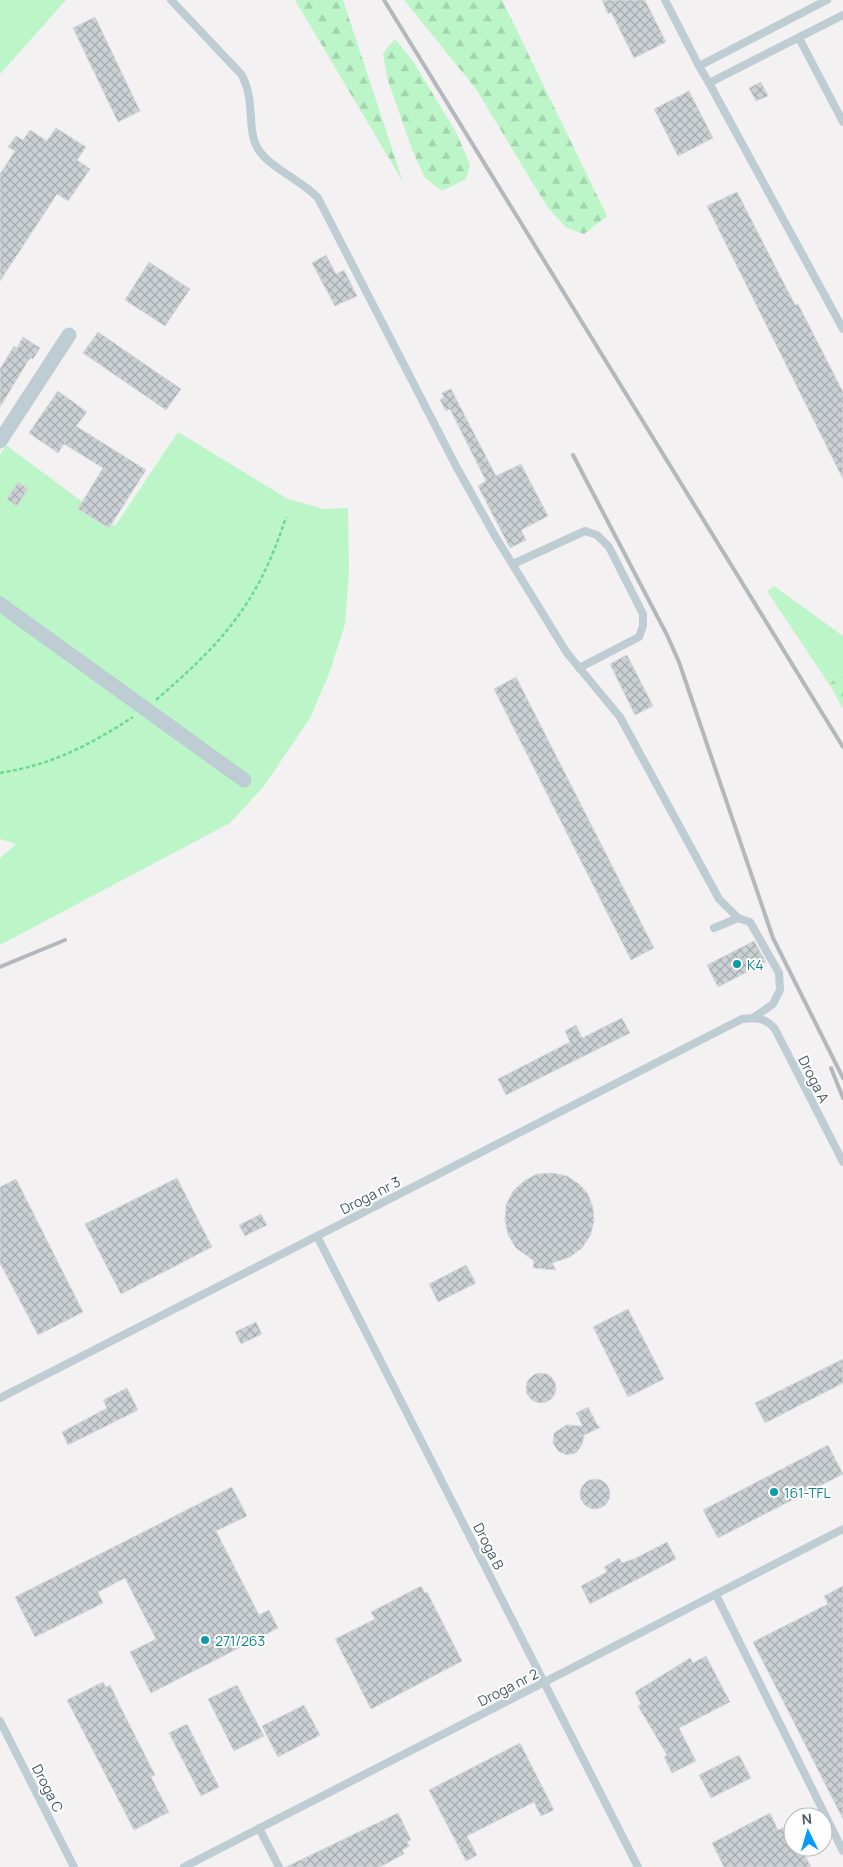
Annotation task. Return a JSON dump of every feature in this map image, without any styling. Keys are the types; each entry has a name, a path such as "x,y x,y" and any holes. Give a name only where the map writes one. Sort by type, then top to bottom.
{"street":[{"path":"0,441 69,335"},
{"path":"0,604 244,780"}],"lane":[{"name":"Droga nr 3","path":"0,1398 736,1022 753,1018 773,1004 780,990 779,974 750,922 738,918 719,899 620,717 579,668 544,619 495,536 456,466 318,198 298,180 266,159 257,148 248,86 241,74 171,0"},
{"path":"665,0 699,66 843,329"},
{"path":"699,66 827,0"},
{"path":"709,83 843,15"},
{"path":"799,38 843,122"},
{"path":"513,564 585,531 597,535 609,547 643,614 643,626 639,638 579,668"},
{"path":"714,928 738,918"},
{"name":"Droga A","path":"753,1018 763,1020 775,1030 843,1162"},
{"name":"Droga B","path":"317,1236 638,1867"},
{"name":"Droga nr 2","path":"184,1867 544,1682 842,1532"},
{"path":"716,1595 843,1850"},
{"name":"Droga C","path":"0,1721 74,1867"},
{"path":"259,1828 279,1867"}],"path":[{"path":"0,773 29,768 91,744 146,709 224,636 253,595 274,556 286,517"}],"green space":[{"path":"0,0 66,0 0,74"},
{"path":"295,0 343,0 403,182"},
{"path":"404,0 502,0 607,216 584,234 567,228 548,208 476,89"},
{"path":"395,39 413,61 457,134 470,165 466,179 442,191 425,178 413,152 387,78 383,53"},
{"path":"178,432 288,499 323,509 348,508 349,571 345,624 329,674 310,718 264,786 230,823 0,945 0,858 16,844 0,839 0,455 6,445 115,526"},
{"path":"774,586 843,636 843,674 829,684 767,591"},
{"path":"843,674 843,709 829,684"}],"building":[{"path":"602,0 645,0 666,42 634,58 611,12 608,14"},
{"path":"95,17 140,111 118,122 73,28"},
{"path":"761,82 768,96 756,101 749,88"},
{"path":"689,91 713,138 678,156 654,109"},
{"path":"56,128 86,147 77,160 90,169 68,201 57,194 0,281 0,174 15,151 8,147 16,136 23,140 30,130 47,141"},
{"path":"737,192 795,305 798,304 843,392 843,479 707,206"},
{"path":"326,255 336,274 344,270 357,296 335,306 312,263"},
{"path":"149,262 190,289 165,326 125,300"},
{"path":"98,332 181,389 166,410 83,353"},
{"path":"23,337 40,348 33,359 31,358 28,361 0,407 0,369 14,346 17,348"},
{"path":"451,389 496,476 521,464 548,516 521,530 526,540 510,548 478,486 486,481 450,409 446,411 440,400 444,397 442,393"},
{"path":"58,391 87,412 76,426 146,470 109,528 78,509 103,468 64,444 58,453 29,433"},
{"path":"18,482 28,489 17,506 7,499"},
{"path":"627,655 653,706 635,715 610,664"},
{"path":"516,677 654,948 631,960 494,689"},
{"name":"K4","path":"754,941 766,962 718,987 707,965"},
{"path":"622,1018 630,1033 506,1095 498,1079 570,1042 565,1031 576,1025 582,1038"},
{"path":"552,1173 567,1176 579,1184 588,1194 593,1208 594,1222 590,1236 582,1248 570,1257 552,1263 556,1270 533,1268 534,1261 516,1248 508,1235 505,1220 506,1205 513,1191 524,1181 537,1174"},
{"path":"177,1178 212,1247 121,1294 85,1224"},
{"path":"16,1179 83,1312 38,1335 0,1263 0,1187"},
{"path":"261,1214 267,1225 245,1236 239,1225"},
{"path":"466,1265 476,1283 438,1302 429,1284"},
{"path":"628,1309 664,1379 628,1397 593,1327"},
{"path":"256,1322 262,1334 241,1344 235,1332"},
{"path":"843,1359 843,1383 765,1423 755,1403"},
{"path":"541,1373 552,1377 556,1388 552,1399 541,1403 530,1399 526,1388 530,1377"},
{"path":"127,1388 138,1410 68,1445 62,1432 107,1408 103,1400"},
{"path":"588,1407 598,1426 601,1427 584,1435 582,1445 576,1453 567,1455 558,1451 553,1443 554,1433 566,1425 583,1426 576,1413"},
{"name":"161-TFL","path":"828,1445 843,1474 718,1538 703,1510"},
{"path":"595,1479 606,1483 610,1494 606,1505 595,1509 584,1505 580,1494 584,1483"},
{"path":"232,1487 247,1516 216,1531 259,1615 269,1610 278,1628 151,1693 130,1652 156,1639 125,1578 98,1592 103,1603 35,1637 15,1597"},
{"path":"667,1542 676,1559 590,1604 581,1586 607,1572 604,1567 619,1558 622,1563 636,1558"},
{"path":"421,1586 425,1593 427,1592 462,1661 371,1709 335,1639 375,1619 371,1612"},
{"path":"843,1586 843,1819 753,1642 828,1604 824,1596"},
{"path":"706,1656 730,1702 679,1728 696,1761 672,1773 664,1757 667,1755 638,1706 641,1704 635,1692 690,1658 693,1663"},
{"path":"103,1682 106,1687 110,1685 155,1775 151,1777 169,1812 134,1830 67,1700"},
{"path":"237,1685 264,1736 234,1751 208,1699"},
{"path":"304,1705 320,1735 278,1757 262,1726"},
{"path":"187,1724 219,1787 201,1796 169,1733"},
{"path":"520,1743 554,1810 541,1816 534,1802 467,1836 477,1855 466,1861 429,1790"},
{"path":"739,1755 751,1778 711,1798 699,1775"},
{"path":"398,1813 411,1840 407,1842 409,1846 402,1850 404,1854 380,1867 286,1867"},
{"path":"770,1813 778,1830 783,1828 783,1857 806,1857 811,1867 724,1867 712,1843"}],"railway":[{"path":"384,0 843,747"},
{"path":"573,455 667,635 679,662 773,938 843,1078"},
{"path":"0,967 65,940"},
{"path":"831,1068 843,1098"}],"place":[{"name":"K4","path":"737,964"},
{"name":"161-TFL","path":"774,1492"},
{"name":"271/263","path":"205,1640"}]}
